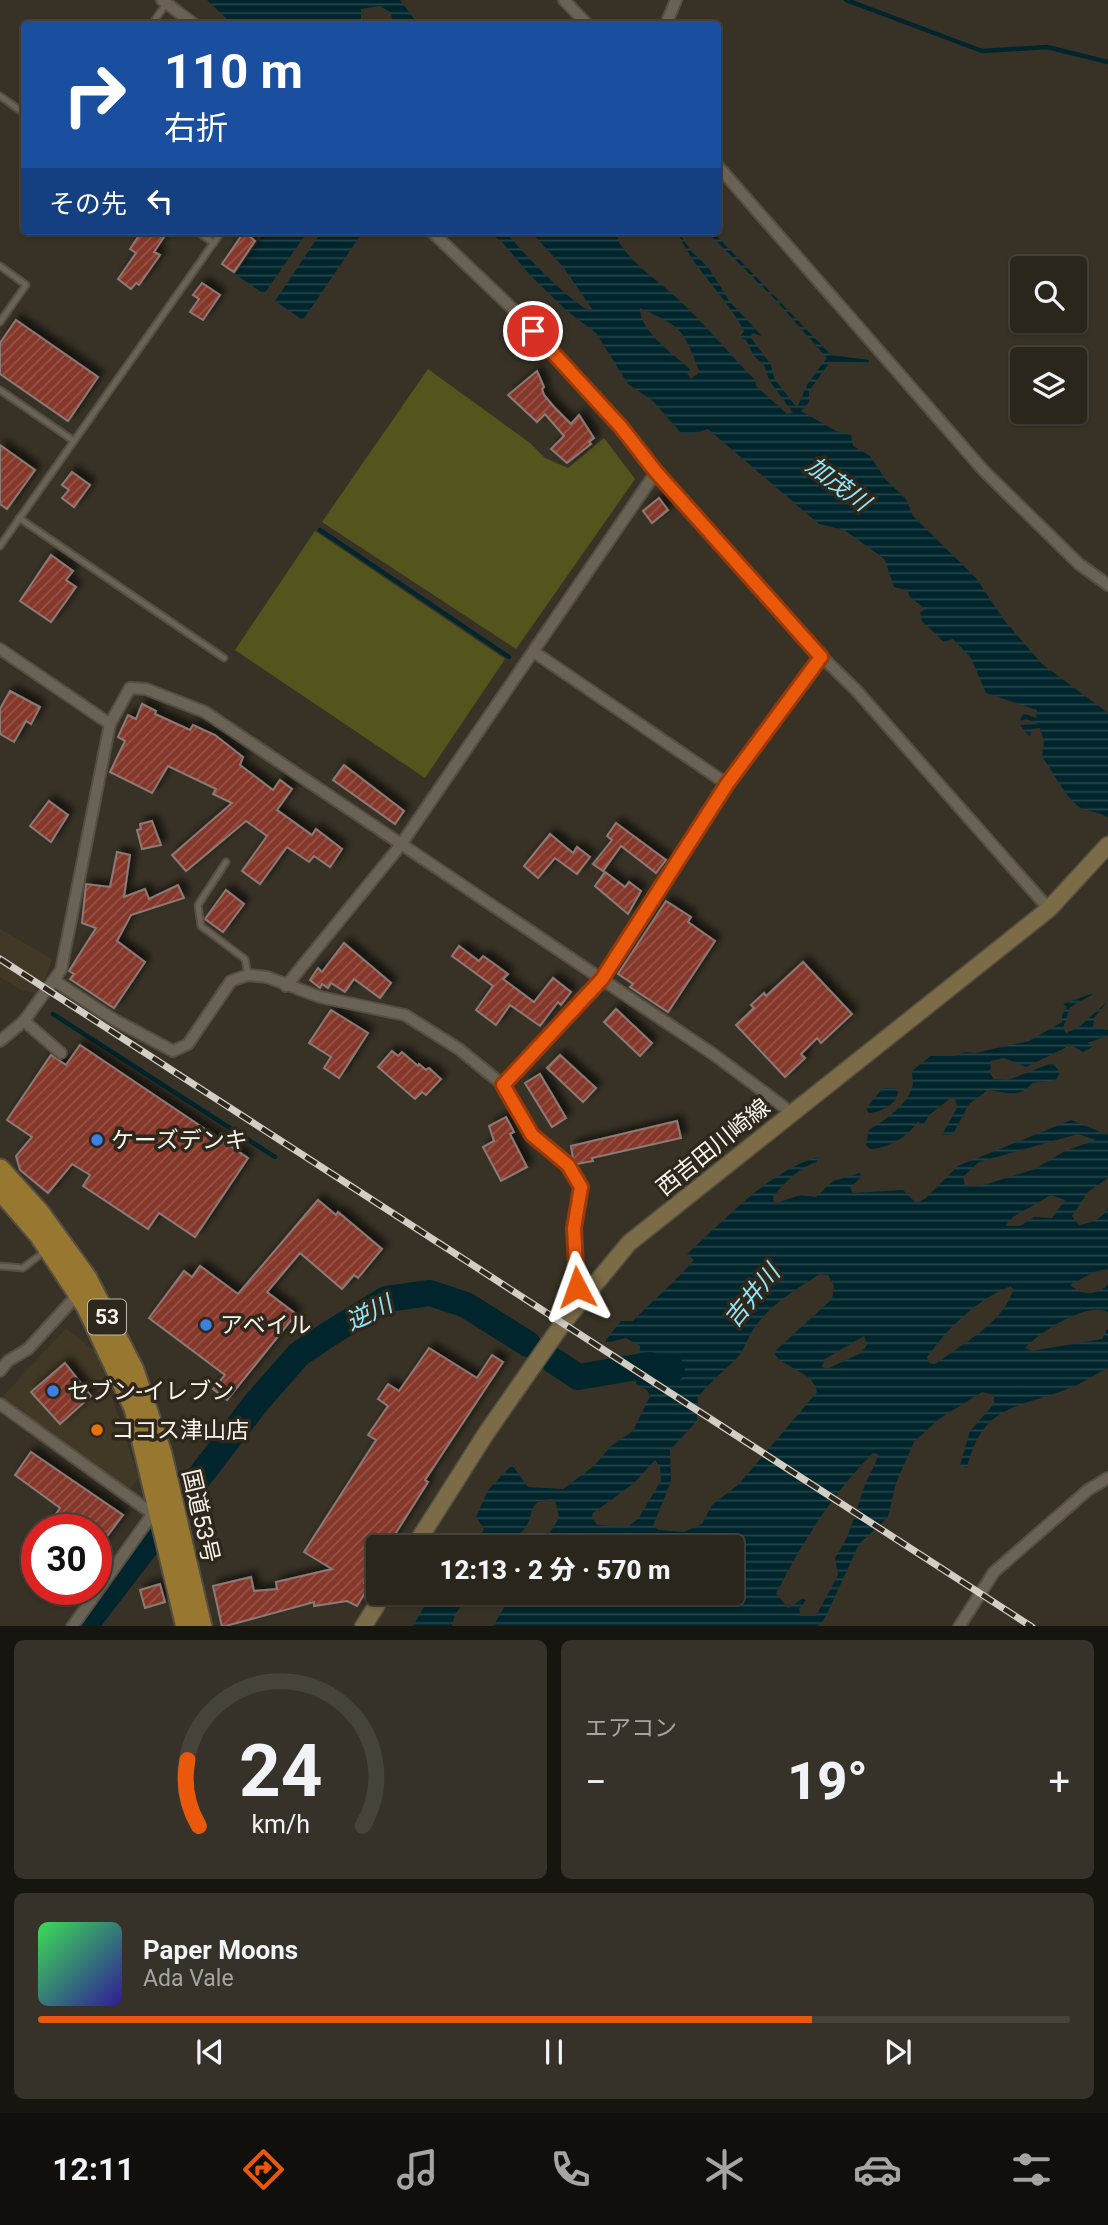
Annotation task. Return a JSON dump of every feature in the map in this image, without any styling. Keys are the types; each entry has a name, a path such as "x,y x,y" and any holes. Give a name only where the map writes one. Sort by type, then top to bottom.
{"highway":[{"name":"国道53号","path":"0,1169 40,1213 55,1245 84,1289 134,1408 160,1502 202,1626"},
{"name":"国道53号","path":"0,1190 55,1245"},
{"name":"国道53号","path":"174,1537 186,1626"}],"main road":[{"name":"西吉田川崎線","path":"422,1535 487,1432 584,1295 629,1243 1055,903 1108,845"},
{"path":"363,1626 377,1605"}],"street":[{"path":"564,0 584,21"},
{"path":"667,21 676,0"},
{"path":"164,2 190,21"},
{"path":"721,169 984,471 1079,564 1108,585"},
{"path":"435,235 515,311 621,427 656,472 821,657 856,690 1055,903"},
{"path":"286,986 400,846 656,472"},
{"path":"0,649 110,724"},
{"path":"534,652 727,784"},
{"path":"503,1085 602,979 727,784 821,657"},
{"path":"0,1041 24,1021 55,981 63,963 110,724 130,688 146,689 205,712 400,846 602,979 792,1113"},
{"path":"55,981 113,1019 173,1051 188,1044 231,981 248,975 267,977 320,997 397,1011 459,1049 503,1085 532,1135 568,1165 581,1187 574,1228 577,1287 584,1295"},
{"path":"24,1021 61,1053"},
{"path":"0,1371 8,1361 28,1349 84,1289"},
{"path":"0,1404 160,1502 72,1626"},
{"path":"959,1626 994,1572 1088,1490 1108,1478"}],"lane":[{"path":"154,21 164,2"},
{"path":"0,96 21,111"},
{"path":"202,235 214,243"},
{"path":"1,543 219,235"},
{"path":"0,267 26,285 0,322"},
{"path":"0,390 74,441"},
{"path":"19,518 224,658"},
{"path":"226,862 198,905 201,926 245,959 248,975"},
{"path":"0,1266 23,1268 55,1245"}],"shaded area":[{"path":"428,369 530,443 545,458 568,468 604,438 635,479 516,649 322,522"},
{"path":"315,531 505,659 425,778 235,650"},
{"path":"0,929 52,959 47,975 35,993 23,991 0,977"},
{"path":"66,1328 97,1353 139,1478 127,1492 0,1400"}],"water":[{"path":"207,0 400,0 416,21 393,21 390,12 380,6 361,9 361,21 227,19"},
{"path":"263,235 305,235 264,294 235,274"},
{"path":"319,235 360,236 303,320 275,301"},
{"name":"加茂川","path":"492,235 509,235 562,290 594,312 564,268 534,235 621,235 617,239 630,257 689,310 755,380 756,386 787,414 793,413 769,380 764,365 754,356 746,340 740,337 744,331 737,318 691,257 679,235 708,267 730,302 762,336 752,333 751,338 771,365 774,378 797,408 808,383 827,358 773,297 710,235 716,235 831,355 869,360 869,363 830,362 809,391 809,402 801,411 836,431 851,435 853,446 870,456 886,480 906,499 913,516 976,578 1004,620 1042,664 1108,713 1108,818 1081,808 1073,801 1042,757 1044,741 1040,728 1031,729 1030,737 1020,725 1038,724 1020,719 1023,715 1020,712 1036,718 1037,710 986,693 971,658 953,639 944,642 922,621 920,613 925,609 910,597 907,590 894,587 885,560 844,530 819,524 708,429 692,434 681,433 653,401 628,384 596,333 566,310 530,275 502,242","holes":["640,308 673,325 684,337 700,372 691,379 687,373 690,373 690,369 666,349 645,325"]},
{"path":"1099,991 1070,1007 1063,1028 1066,1033 1079,1027 1108,1001 1094,1018 1093,1027 1108,1030 1108,1036 1087,1043 1094,1046 1083,1052 1069,1044 1065,1045 1065,1048 1026,1067 1004,1058 991,1061 990,1073 994,1079 1008,1080 1052,1063 1060,1072 1056,1080 1032,1083 1018,1093 988,1090 969,1104 953,1134 942,1135 957,1108 952,1097 929,1115 923,1126 918,1121 897,1141 870,1149 866,1145 869,1130 894,1112 909,1095 913,1084 912,1071 931,1056 956,1056 965,1052 975,1053 1029,1041 1062,1022 1062,1015 1067,1007 1063,1004"},
{"path":"883,1088 895,1088 897,1097 887,1107 869,1113 866,1108"},
{"name":"吉井川","path":"1071,1120 1108,1135 1108,1178 1088,1192 1072,1216 1079,1225 1092,1222 1108,1209 1108,1269 1094,1272 1070,1285 1089,1293 1108,1285 1108,1312 1099,1310 1077,1314 1041,1334 1025,1348 1032,1351 1102,1339 1108,1328 1108,1368 1075,1386 1021,1404 994,1419 983,1430 974,1446 967,1468 960,1465 970,1431 994,1404 994,1395 982,1392 939,1419 914,1442 896,1483 888,1517 859,1544 825,1618 818,1626 493,1626 506,1605 744,1605 744,1535 548,1535 559,1518 556,1503 552,1499 535,1505 526,1527 517,1535 481,1535 484,1529 476,1517 488,1490 512,1465 528,1487 563,1489 595,1465 610,1447 633,1431 650,1396 647,1390 636,1384 640,1346 626,1338 606,1343 606,1340 621,1321 633,1321 694,1260 687,1254 731,1213 779,1175 818,1158 817,1162 799,1171 782,1186 773,1197 774,1204 800,1195 816,1197 833,1181 860,1173 861,1177 850,1188 853,1193 903,1190 916,1203 925,1199 958,1166","holes":["1078,1134 1096,1140 1065,1151 1035,1169 987,1184 972,1187 965,1185 963,1177 979,1162","1051,1195 1065,1200 1052,1218 1034,1217 1020,1226 1005,1226 1013,1217","820,1274 828,1275 834,1286 832,1299 774,1352 782,1361 810,1379 817,1392 738,1485 712,1505 702,1524 684,1532 659,1530 653,1526 671,1481 670,1450 697,1421 698,1397 739,1355 764,1316 781,1300","1011,1286 1013,1290 1001,1312 969,1341 935,1364 929,1363 927,1357 944,1335 975,1307","864,1336 867,1345 861,1353 827,1369 822,1367 825,1359","873,1453 878,1454 849,1532 835,1558 838,1575 816,1616 801,1616 799,1609 806,1600 802,1599 788,1608 776,1594 807,1538 831,1502","655,1460 660,1467 661,1481 638,1519 627,1527 597,1525 592,1518 593,1513 633,1484"]},
{"path":"425,1605 462,1605 455,1614 452,1626 413,1626"}],"building":[{"path":"139,235 165,235 154,252 160,255 139,285 136,283 131,289 118,279 136,253 130,249"},
{"path":"242,235 248,235 255,241 234,272 222,264"},
{"path":"202,283 220,295 203,320 190,312 199,299 193,295"},
{"path":"16,320 98,377 68,421 0,374 0,343"},
{"path":"537,371 544,387 544,395 554,407 571,424 579,415 594,438 589,442 591,444 567,463 551,449 564,436 545,414 537,422 508,395"},
{"path":"0,445 35,470 7,509 0,504"},
{"path":"72,472 90,485 74,507 62,498 69,490 62,485"},
{"path":"659,498 668,510 652,523 643,511"},
{"path":"51,555 73,571 66,580 76,587 51,622 20,601"},
{"path":"10,691 40,707 31,724 26,721 14,742 0,734 0,709"},
{"path":"142,704 156,711 155,714 190,730 193,725 215,735 243,757 240,765 273,790 280,780 292,789 277,810 312,835 316,829 342,849 330,867 314,856 309,862 287,847 260,884 242,871 267,836 246,821 186,871 172,855 232,803 213,794 216,789 168,766 152,793 110,772 125,741 118,737 128,715 136,719"},
{"path":"344,765 404,811 395,824 333,780"},
{"path":"49,801 68,815 51,842 30,826"},
{"path":"152,821 161,845 142,849 137,830 141,829 140,824"},
{"path":"616,823 666,860 656,873 621,846 603,871 593,864 612,840 607,836"},
{"path":"550,834 573,853 577,847 590,857 577,874 555,858 538,878 524,866"},
{"path":"117,852 130,855 124,897 145,889 149,899 178,885 184,898 131,915 117,941 145,962 114,1008 70,979 74,974 69,971 96,928 82,923 86,884 110,887"},
{"path":"605,872 625,887 629,882 641,891 628,914 595,886"},
{"path":"226,890 244,904 223,932 205,919"},
{"path":"666,901 691,917 688,922 715,941 668,1012 630,987 633,984 618,974"},
{"path":"344,943 391,983 380,998 354,979 345,992 331,983 328,988 322,984 320,988 310,980 318,968 322,972"},
{"path":"459,946 479,961 483,956 508,974 503,979 534,1002 553,978 571,992 561,1005 558,1002 540,1026 510,1005 496,1025 476,1010 493,986 452,956"},
{"path":"803,962 852,1014 821,1043 817,1038 801,1054 805,1058 785,1077 736,1025 754,1008 751,1005 764,993 766,996"},
{"path":"616,1009 652,1043 640,1056 604,1022"},
{"path":"331,1010 368,1033 339,1078 324,1068 331,1057 309,1043"},
{"path":"80,1045 248,1158 195,1237 159,1213 148,1229 83,1186 90,1175 72,1164 48,1193 20,1170 16,1156 32,1137 7,1120 51,1055 66,1065"},
{"path":"392,1051 398,1056 402,1052 418,1066 419,1064 426,1070 429,1068 441,1079 426,1095 422,1092 415,1099 378,1067"},
{"path":"560,1055 596,1088 583,1102 547,1068"},
{"path":"540,1074 566,1118 552,1127 525,1083"},
{"path":"506,1117 514,1132 510,1134 527,1167 501,1181 483,1147 494,1141 489,1126"},
{"path":"677,1121 681,1138 592,1158 593,1161 577,1164 573,1159 571,1146"},
{"path":"318,1200 336,1215 338,1212 382,1249 358,1278 354,1275 342,1289 300,1253 267,1292 296,1314 227,1400 213,1389 225,1375 149,1318 184,1271 192,1277 200,1266 238,1294"},
{"path":"429,1348 477,1378 492,1355 503,1362 425,1480 428,1482 395,1535 366,1535 366,1591 357,1606 347,1601 314,1606 314,1602 222,1626 213,1586 251,1577 254,1591 277,1589 276,1582 332,1569 304,1552 376,1440 368,1435 388,1406 378,1399 388,1384 399,1391"},
{"path":"65,1363 91,1396 60,1424 31,1392"},
{"path":"31,1452 123,1515 112,1530 112,1514 56,1514 60,1508 15,1475"},
{"path":"160,1584 165,1602 145,1608 140,1590"}],"waterway":[{"path":"846,0 982,51 1047,47 1108,62"},
{"path":"320,530 509,657"},
{"path":"53,1014 275,1157"},
{"name":"逆川","path":"85,1626 256,1403 299,1354 329,1334 386,1299 430,1293 466,1305 528,1344"},
{"name":"逆川","path":"554,1361 578,1377 649,1365 672,1369"}],"railway":[{"path":"0,959 1030,1626"}],"place":[{"name":"ケーズデンキ","path":"97,1140"},
{"name":"アベイル","path":"206,1325"},
{"name":"セブン-イレブン","path":"53,1391"},
{"name":"ココス津山店","path":"97,1430"}],"route":[{"path":"533,331 621,427 656,472 821,657 727,784 602,979 503,1085 532,1135 549,1146 568,1165 581,1187 574,1228 577,1287"}]}
